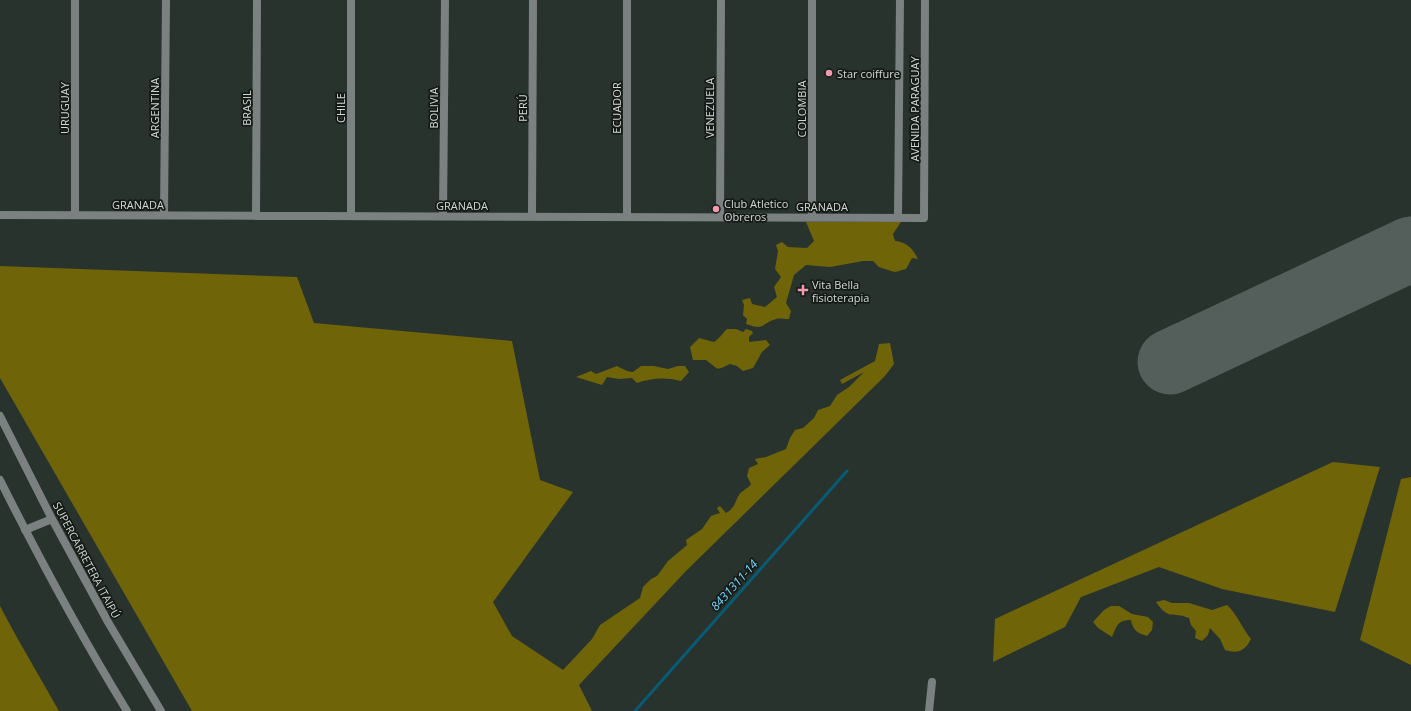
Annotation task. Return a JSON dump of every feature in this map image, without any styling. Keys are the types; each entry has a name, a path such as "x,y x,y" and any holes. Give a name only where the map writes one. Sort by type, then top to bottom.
{"street":[{"name":"URUGUAY","path":"75,0 75,215"},
{"name":"ARGENTINA","path":"164,215 166,0"},
{"name":"BRASIL","path":"256,216 257,0"},
{"name":"CHILE","path":"351,0 351,216"},
{"name":"BOLIVIA","path":"443,216 445,0"},
{"name":"PERÚ","path":"532,216 533,0"},
{"name":"ECUADOR","path":"627,0 627,217"},
{"name":"VENEZUELA","path":"720,217 721,0"},
{"name":"COLOMBIA","path":"812,0 812,217"},
{"path":"898,217 900,0"},
{"name":"AVENIDA PARAGUAY","path":"924,218 925,0"},
{"name":"GRANADA","path":"0,215 924,218"},
{"name":"SUPERCARRETERA ITAIPÚ","path":"0,416 52,519 111,628 160,711"},
{"path":"0,480 25,530 94,658 128,711"},
{"path":"25,530 52,519"},
{"path":"929,711 932,682"}],"shaded area":[{"path":"806,222 901,222 893,234 895,241 903,243 909,247 918,259 912,258 906,269 895,272 879,267 873,261 863,261 830,267 806,265 794,275 786,303 791,311 789,319 776,319 760,327 746,324 747,319 743,315 744,305 742,300 750,298 752,304 765,307 777,297 774,287 781,277 775,269 778,251 776,245 782,242 788,247 807,248 814,241"},
{"path":"0,266 297,277 314,323 512,341 540,480 573,492 493,602 512,636 563,670 592,639 600,625 640,598 643,587 651,579 657,576 668,561 687,545 686,540 702,529 711,516 720,513 717,508 720,506 726,513 732,509 740,493 751,484 747,476 749,468 758,464 755,459 766,457 786,449 795,430 803,428 814,418 818,410 830,406 837,395 849,387 864,372 842,384 840,380 875,361 879,344 890,343 894,364 885,376 686,571 579,685 592,711 192,711 0,378"},
{"path":"727,329 736,329 743,332 746,329 752,331 753,333 749,337 749,342 766,340 770,345 762,352 753,368 743,371 737,366 730,364 719,369 706,360 693,360 690,347 699,338 714,342"},
{"path":"617,366 633,372 641,366 654,366 668,369 678,366 685,366 689,372 681,381 659,379 637,383 632,378 619,379 607,377 602,385 576,377 591,371 596,374"},
{"path":"1333,462 1380,467 1335,612 1222,589 1159,567 1081,597 1065,627 993,662 995,619"},
{"path":"1411,477 1411,665 1360,640 1401,479"},
{"path":"1164,600 1172,603 1189,603 1212,610 1227,605 1251,639 1244,649 1234,652 1225,650 1220,639 1210,628 1208,635 1202,641 1195,638 1196,631 1191,625 1189,618 1168,614 1160,608 1156,602"},
{"path":"0,606 15,634 59,711 0,711"},
{"path":"1111,606 1119,606 1132,614 1148,617 1153,622 1152,630 1147,636 1144,635 1134,629 1131,620 1126,620 1118,624 1112,637 1098,628 1093,622 1104,610"}],"waterway":[{"name":"8431311-14","path":"635,711 847,471"}],"runway":[{"path":"1170,362 1411,249"}],"place":[{"name":"Star coiffure","path":"829,73"},
{"name":"Club Atletico Obreros","path":"716,209"},
{"name":"Vita Bella fisioterapia","path":"803,290"}]}
